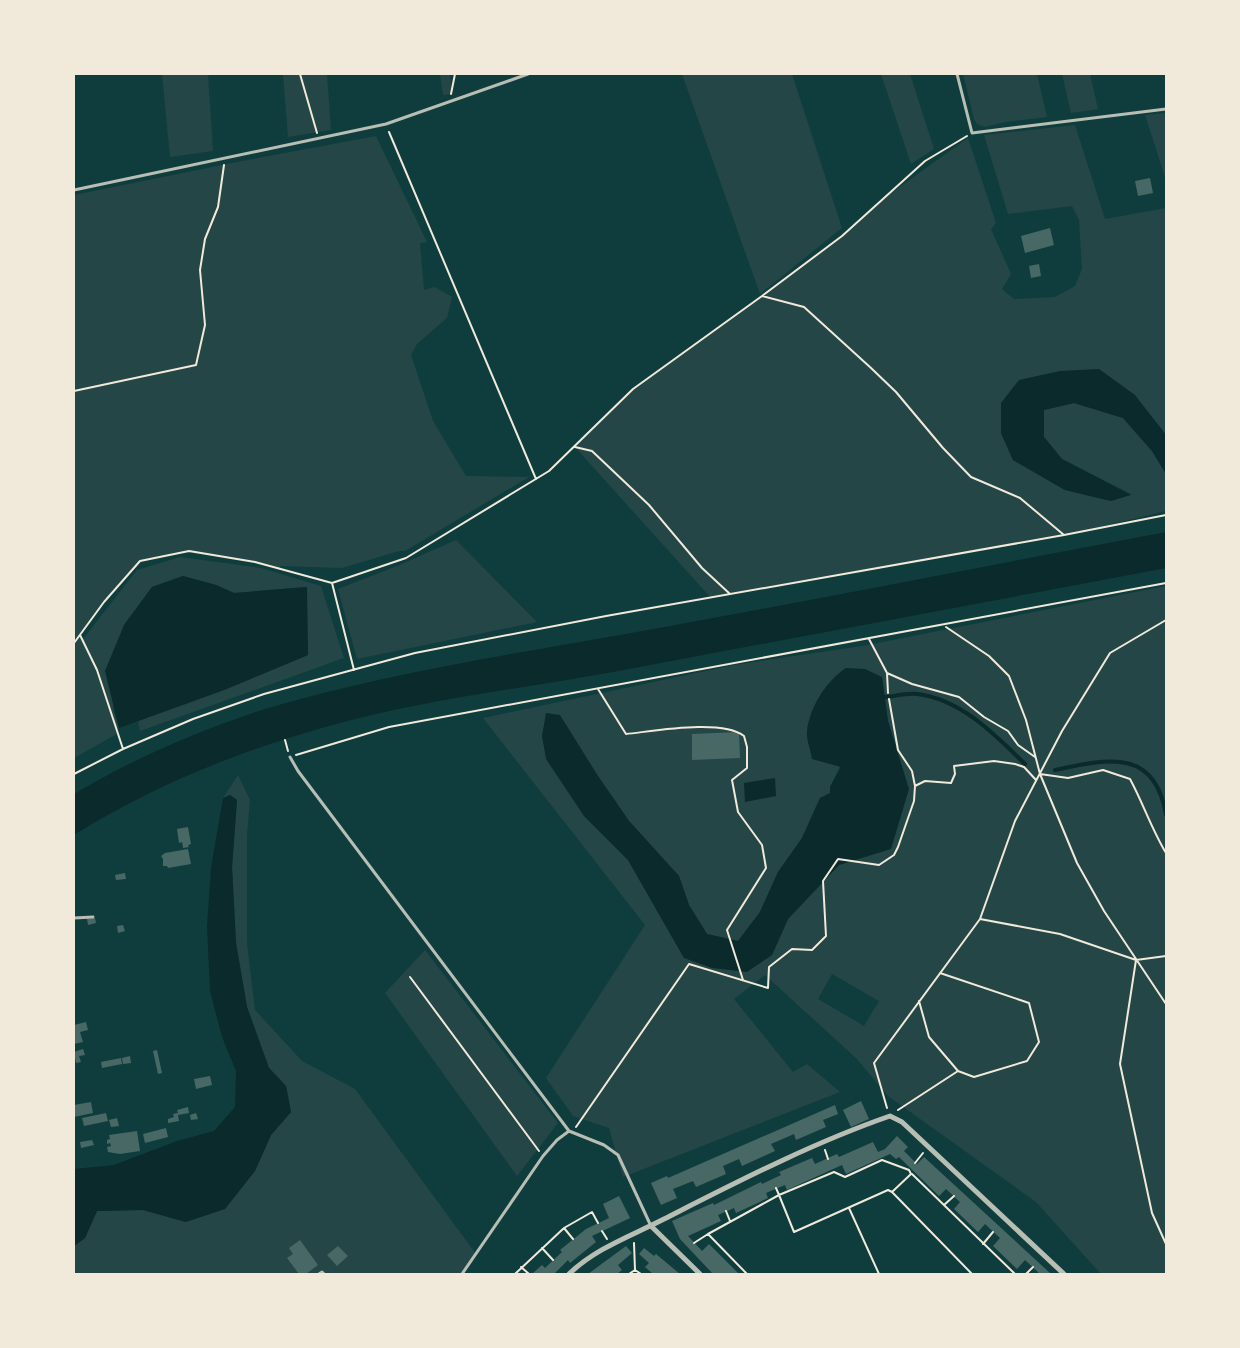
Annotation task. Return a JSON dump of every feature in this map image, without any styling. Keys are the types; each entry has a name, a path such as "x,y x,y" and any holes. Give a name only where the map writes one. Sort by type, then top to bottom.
{"street":[{"path":"569,1275 610,1244 651,1226 767,1167 890,1116 902,1122 1064,1275"},
{"path":"651,1226 700,1275"}],"lane":[{"path":"74,190 386,124 528,74"},
{"path":"957,74 972,133 1167,109"},
{"path":"290,756 312,790 571,1131 604,1145 618,1155 651,1226"},
{"path":"74,918 93,917"},
{"path":"462,1275 543,1156 557,1140 571,1131"},
{"path":"319,1275 322,1272 324,1275"}],"path":[{"path":"300,74 318,138"},
{"path":"450,101 455,74"},
{"path":"386,124 536,479"},
{"path":"74,643 104,602 140,561 189,551 255,562 332,583 406,558 549,471 633,389 842,236 925,161 972,133"},
{"path":"74,391 196,365 205,324 200,270 205,240 218,207 225,162 235,156"},
{"path":"762,296 804,307 896,392 943,448 971,477 1020,498 1064,535"},
{"path":"575,447 592,451 649,505 702,568 730,594"},
{"path":"74,774 123,749 193,719 264,694 415,653 1167,515"},
{"path":"332,583 354,670"},
{"path":"285,740 290,756 389,727 1167,583"},
{"path":"958,1071 890,1116 874,1063 980,920 1015,821 1062,730 1110,653 1167,620"},
{"path":"944,626 989,656 1009,676 1026,720 1040,774 1077,862 1104,911 1167,1004"},
{"path":"80,635 97,670 123,749"},
{"path":"869,639 887,672 888,693"},
{"path":"887,672 912,684 959,697 984,717 1008,731 1018,745 1035,756"},
{"path":"598,688 626,734 688,728 729,728 744,736 747,747 747,768 732,780 738,812 762,845 766,868 728,930 743,980"},
{"path":"571,1131 688,964 768,988 769,967 792,950 812,950 826,936 823,881 838,859 879,865 894,855 914,801 915,786 912,771 898,750 889,699"},
{"path":"915,786 925,781 951,783 955,774 954,766 993,761 1024,767 1036,780"},
{"path":"1040,774 1068,778 1103,770 1130,779 1145,807 1156,837 1167,853"},
{"path":"980,920 1060,934 1136,960 1167,956"},
{"path":"1136,960 1120,1064 1152,1213 1167,1244"},
{"path":"919,1000 929,1037 958,1071 974,1077 1027,1062 1039,1042 1029,1003 939,973"},
{"path":"410,977 543,1156"},
{"path":"915,1162 929,1147"},
{"path":"694,1243 779,1195 833,1170 845,1178 882,1160 910,1169 911,1174 925,1185 1015,1275"},
{"path":"892,1192 911,1174"},
{"path":"776,1188 794,1232 888,1190 972,1275"},
{"path":"944,1205 954,1196"},
{"path":"849,1208 879,1275"},
{"path":"726,1211 730,1221"},
{"path":"515,1275 564,1228 592,1212 598,1223"},
{"path":"963,1224 966,1221"},
{"path":"564,1228 573,1239"},
{"path":"983,1244 993,1232"},
{"path":"708,1234 747,1275"},
{"path":"623,1239 635,1244 635,1270"},
{"path":"542,1248 553,1260"},
{"path":"718,1252 722,1248"},
{"path":"1001,1261 1005,1257"},
{"path":"734,1270 739,1266"},
{"path":"521,1267 529,1275"},
{"path":"1026,1275 1033,1267"},
{"path":"629,1275 635,1270"},
{"path":"635,1270 641,1275"}],"shaded area":[{"path":"162,74 208,74 213,151 170,157"},
{"path":"283,74 327,74 331,130 288,137"},
{"path":"440,74 450,74 452,94 443,95"},
{"path":"682,74 792,74 842,228 760,294"},
{"path":"881,74 910,74 934,149 911,164"},
{"path":"963,74 1037,74 1047,117 985,127 977,124"},
{"path":"1062,74 1090,74 1098,109 1071,113"},
{"path":"1166,113 1166,180 1145,115"},
{"path":"1075,125 1105,219 1166,208 1166,435 1158,424 1099,369 1001,433 1013,460 1065,490 1111,501 1131,494 1062,459 1044,437 1044,410 1074,403 1123,418 1152,451 1166,474 1166,511 1071,534 711,598 575,447 633,389 762,296 842,236 880,201 968,138 996,223 991,229 1011,274 1002,289 1014,299 1055,297 1075,286 1082,269 1079,220 1072,206 1008,214 984,135"},
{"path":"376,136 427,242 420,243 424,290 435,287 452,297 447,318 417,344 411,355 433,421 466,476 529,477 405,551 342,568 280,566 281,569 255,562 189,551 140,561 104,602 80,635 83,639 137,570 180,557 261,568 321,586 344,658 140,731 138,721 224,690 308,655 306,587 234,593 216,585 183,576 152,587 124,625 113,709 119,728 116,729 117,734 74,758 74,195"},
{"path":"1099,369 1135,395 1166,435 1166,474 1152,451 1123,418 1074,403 1044,410 1044,437 1062,459 1131,495 1111,501 1065,490 1013,460 1001,433 1001,403 1019,380 1060,371"},
{"path":"1166,532 1166,568 613,672 435,702 329,726 262,747 197,772 134,801 74,835 74,794 143,757 216,726 265,709 362,684 461,663"},
{"path":"456,540 537,622 357,659 338,589"},
{"path":"183,576 216,585 234,593 307,587 308,655 224,690 119,728 105,671 124,625 152,587"},
{"path":"1166,586 1166,1274 1101,1274 1036,1202 888,1096 857,1059 765,975 734,999 793,1072 807,1064 840,1092 623,1177 609,1128 573,1116 546,1078 645,925 483,718 734,665 862,646","holes":["882,677 888,721 895,747 891,848 839,865 788,919 772,955 684,958 628,860 584,816 598,776 629,821 679,876 689,905 707,934 738,941 760,912 778,872 802,838 820,798 830,793 830,787","832,974 879,1001 864,1026 818,999"]},
{"path":"846,668 865,669 882,677 888,721 909,789 891,849 839,865 788,919 772,955 747,972 712,968 684,958 628,860 584,816 546,759 542,736 546,713 560,715 629,821 679,876 689,905 707,934 738,941 760,912 778,872 802,838 820,798 830,793 830,787 841,767 812,759 807,731 820,695"},
{"path":"238,775 250,800 247,834 247,943 255,1010 302,1061 355,1089 476,1254 462,1274 74,1274 74,1246 85,1238 97,1211 143,1210 186,1222 255,1171 271,1135 291,1112 286,1086 269,1068 247,1007 236,943 232,866 237,800 230,795 223,798"},
{"path":"775,778 776,796 745,802 744,783"},
{"path":"230,795 237,800 232,867 236,943 247,1007 269,1068 286,1086 291,1112 271,1135 255,1171 225,1209 186,1222 143,1210 97,1211 85,1238 74,1246 74,1169 114,1165 177,1141 214,1131 235,1107 236,1071 222,1037 210,991 207,926 211,868 223,798"},
{"path":"425,950 558,1123 517,1176 385,993"}],"building":[{"path":"1150,178 1153,193 1138,196 1135,181"},
{"path":"1050,228 1054,245 1025,253 1021,236"},
{"path":"1039,264 1041,276 1031,278 1029,266"},
{"path":"739,732 740,758 692,760 692,734"},
{"path":"188,827 191,844 183,848 182,842 179,843 177,829"},
{"path":"188,849 191,864 168,868 163,866 161,856 165,853"},
{"path":"125,873 126,879 116,880 115,875"},
{"path":"95,918 96,923 88,925 87,919"},
{"path":"123,925 125,931 118,933 117,926"},
{"path":"86,1022 88,1030 80,1032 83,1042 74,1044 74,1025"},
{"path":"83,1049 85,1055 79,1056 81,1062 76,1063 74,1052"},
{"path":"157,1050 162,1073 158,1074 153,1051"},
{"path":"130,1056 131,1063 123,1064 122,1058"},
{"path":"121,1058 122,1064 102,1068 101,1062"},
{"path":"210,1076 212,1085 196,1089 194,1079"},
{"path":"861,1101 869,1119 851,1127 843,1110"},
{"path":"91,1102 93,1113 74,1117 74,1105"},
{"path":"835,1105 838,1114 823,1120 826,1127 796,1140 794,1134 771,1144 775,1151 742,1166 739,1159 723,1166 726,1174 696,1187 693,1181 673,1189 677,1198 661,1205 651,1183 667,1176 668,1178"},
{"path":"188,1107 189,1113 178,1115 179,1121 168,1123 168,1119 174,1117 173,1114 178,1113 177,1110"},
{"path":"106,1113 108,1121 84,1126 82,1118"},
{"path":"196,1113 198,1119 191,1120 190,1115"},
{"path":"117,1118 119,1126 111,1127 109,1120"},
{"path":"166,1128 168,1137 145,1143 143,1134"},
{"path":"137,1131 140,1151 120,1154 108,1152 107,1147 111,1146 110,1143 107,1144 107,1140 110,1139 109,1135"},
{"path":"897,1136 908,1147 904,1151 917,1164 924,1157 1051,1274 1038,1274 1025,1260 1017,1269 993,1246 1000,1238 985,1224 978,1232 954,1209 960,1202 946,1189 939,1196 899,1157 896,1159 890,1154 846,1174 842,1165 787,1190 785,1185 766,1193 768,1198 736,1213 734,1208 718,1215 721,1221 688,1236 702,1251 709,1244 739,1274 713,1274 680,1239 672,1221 713,1203 714,1205 761,1182 762,1184 781,1175 779,1172 812,1158 815,1164 837,1154 839,1157 873,1142 878,1152 885,1149"},
{"path":"92,1140 94,1145 81,1148 80,1142"},
{"path":"619,1196 630,1218 592,1236 596,1242 570,1263 568,1260 554,1274 532,1274 542,1265 545,1268 562,1252 560,1250 586,1229 609,1218 603,1204"},
{"path":"300,1240 318,1265 306,1274 299,1274 287,1258 293,1254 289,1248"},
{"path":"338,1246 348,1256 337,1266 327,1255"},
{"path":"626,1246 632,1253 618,1265 622,1270 617,1274 588,1274"},
{"path":"644,1248 654,1256 656,1254 680,1274 653,1274 645,1267 649,1263 639,1254"}],"waterway":[{"path":"885,697 917,694 948,703 976,720 1025,764"},
{"path":"1055,770 1110,761 1140,768 1151,778 1160,793 1166,815"}]}
